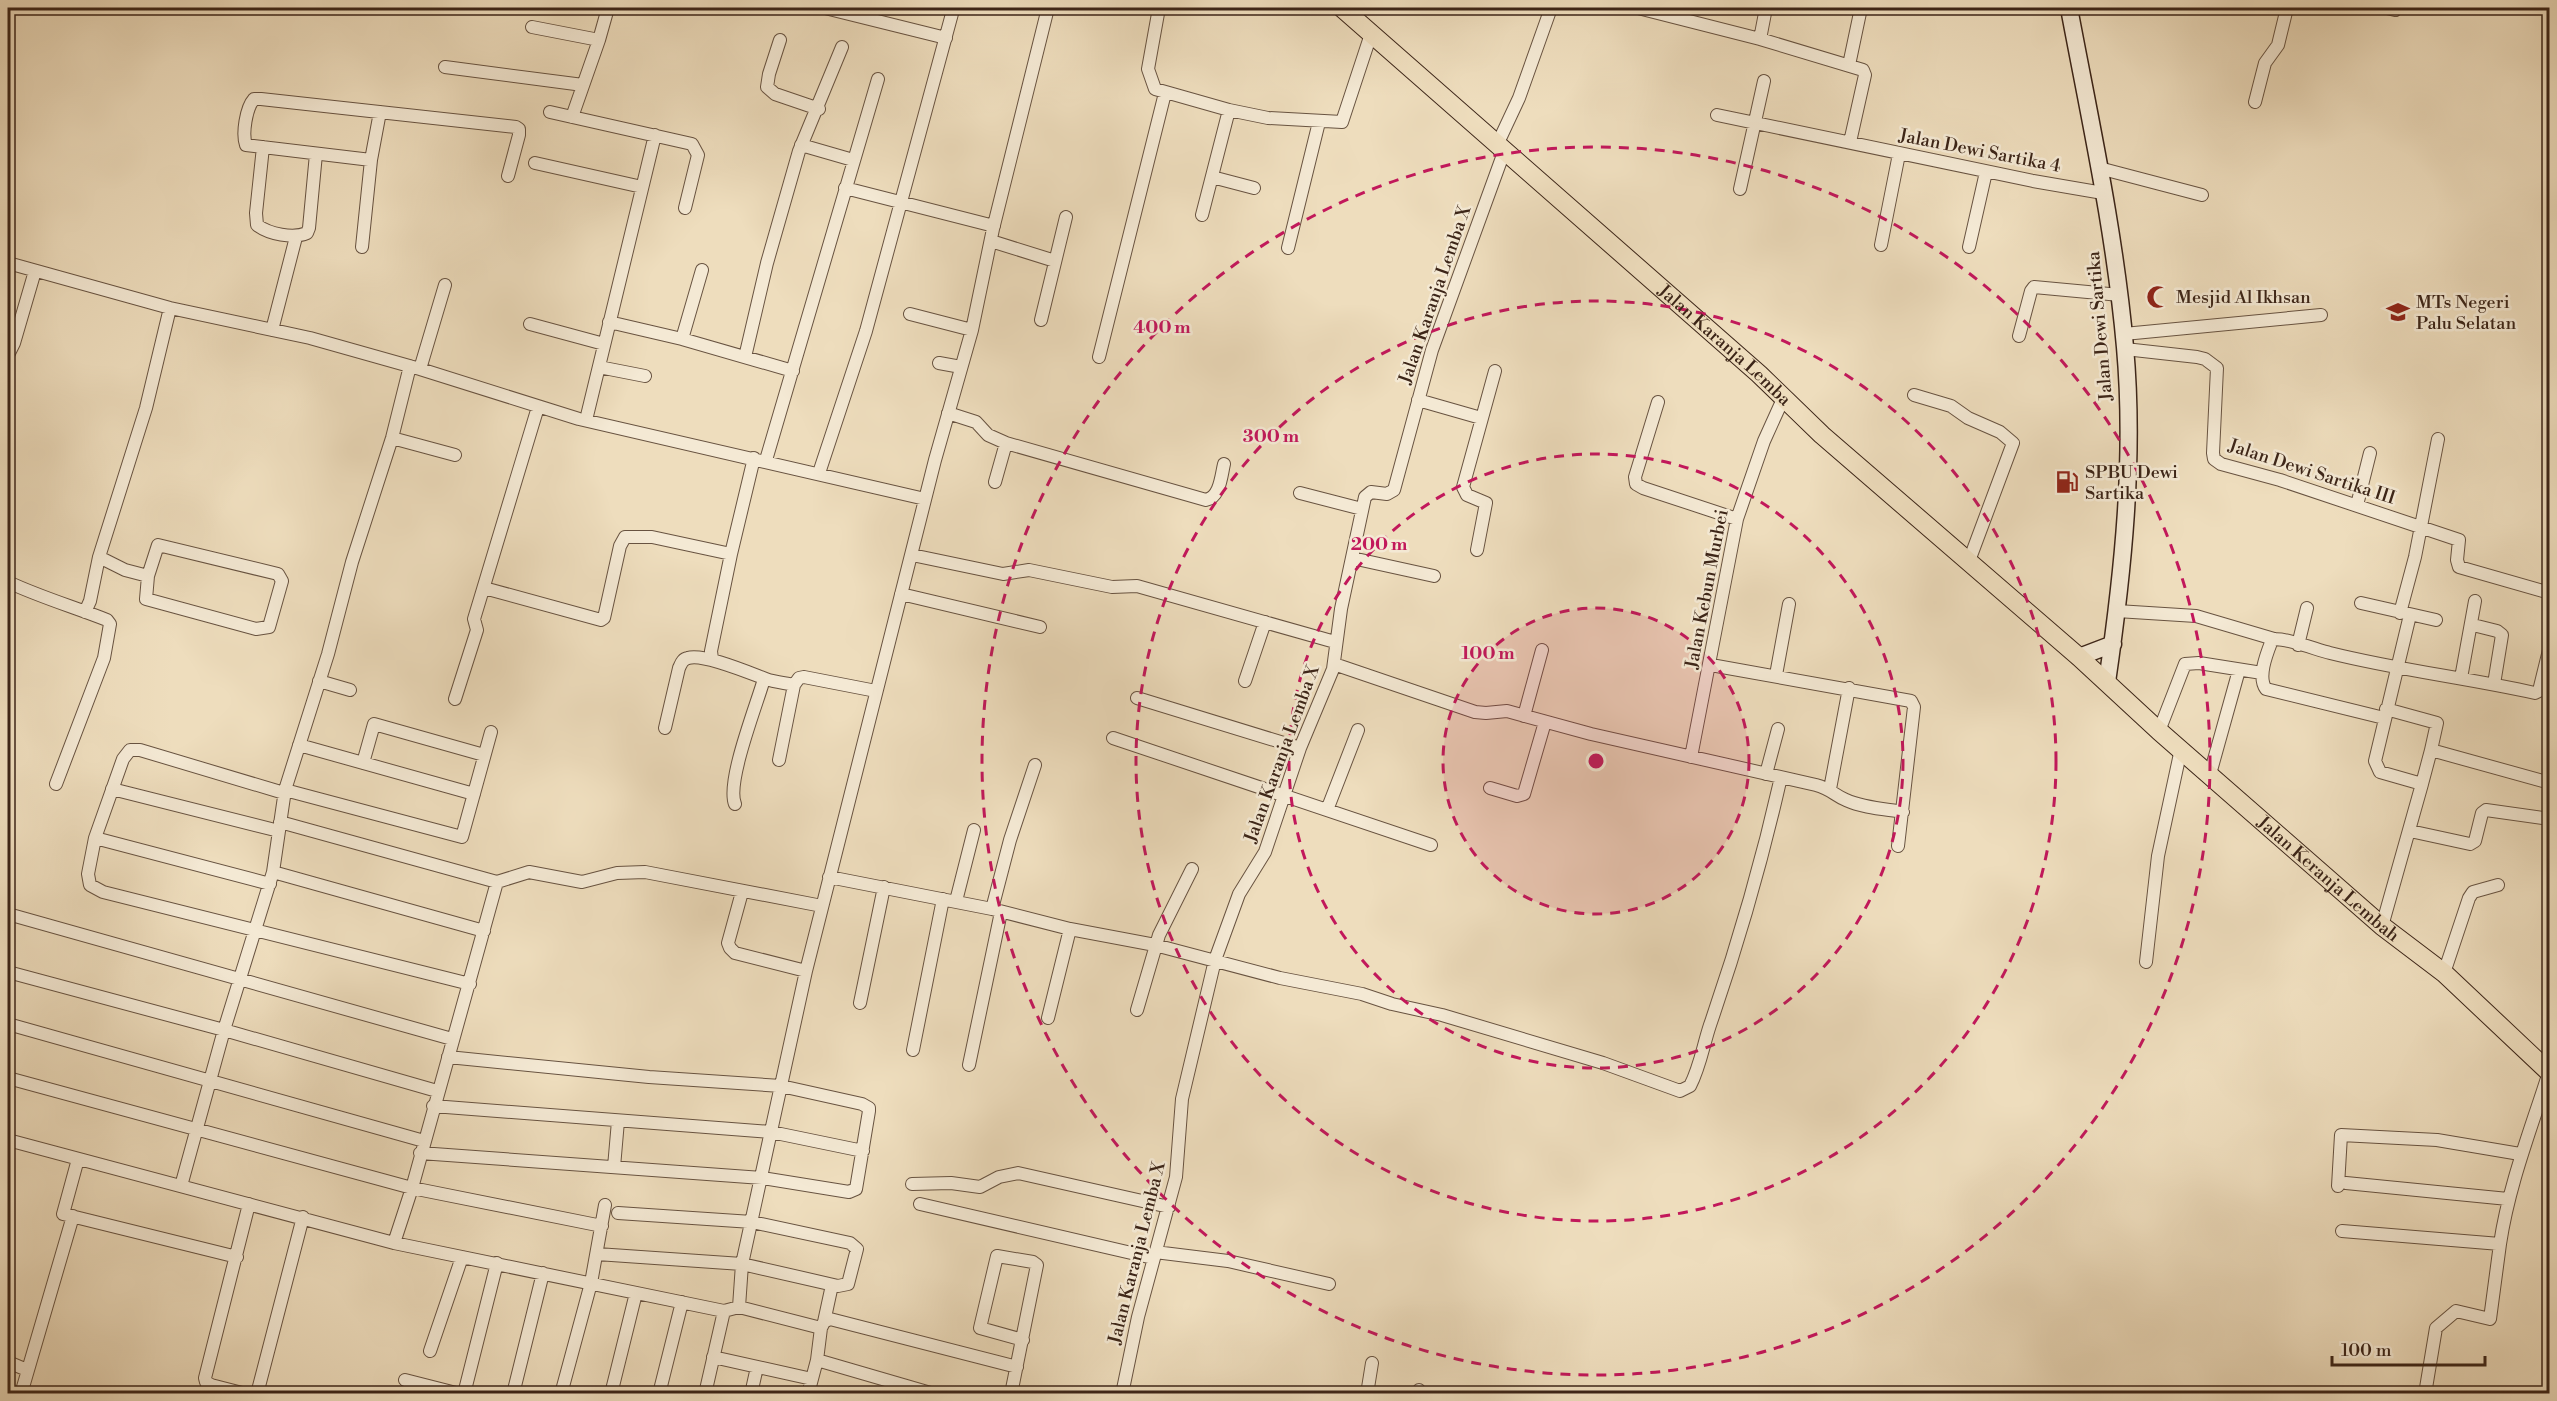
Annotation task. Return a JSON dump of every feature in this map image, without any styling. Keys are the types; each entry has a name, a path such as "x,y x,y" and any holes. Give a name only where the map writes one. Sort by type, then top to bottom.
{"main road":[{"name":"Jalan Karanja Lemba","path":"1341,8 2107,682"},
{"name":"Jalan Dewi Sartika","path":"2069,8 2120,295 2124,342 2128,459 2117,611 2107,682"},
{"path":"2079,657 2113,644"},
{"name":"Jalan Keranja Lembah","path":"2107,682 2159,731 2382,926 2444,973 2549,1072"}],"street":[{"path":"572,117 608,8"},
{"path":"825,8 946,38"},
{"path":"739,1307 742,1264 806,971 925,499 972,330 994,226 1048,8"},
{"path":"1160,8 1148,72 1155,89 1229,110 1274,119 1340,123 1343,120 1371,34"},
{"path":"1638,8 1760,39 1863,70 1865,73 1850,142"},
{"path":"1760,39 1766,8"},
{"path":"1849,64 1861,8"},
{"path":"2255,102 2265,63 2278,45 2287,8"},
{"name":"Jalan Karanja Lemba X","path":"1122,1394 1138,1317 1169,1207 1179,1155 1184,1088 1215,960 1239,894 1265,852 1300,748 1334,664 1335,642 1362,509 1368,494 1387,494 1394,490 1434,343 1550,9"},
{"path":"819,473 866,332 953,10"},
{"path":"532,27 599,40"},
{"path":"780,40 767,87 775,94 819,109"},
{"path":"745,357 767,263 801,145 819,109 842,47"},
{"path":"445,67 583,85"},
{"path":"712,659 711,651 731,554 760,459 793,371 878,79"},
{"path":"1740,189 1764,81"},
{"path":"1100,357 1165,93"},
{"path":"371,160 249,146 244,143 250,105 254,99 518,128 519,135 508,176"},
{"path":"1202,215 1229,110"},
{"path":"362,247 371,160 380,112"},
{"path":"550,112 692,144 698,151 685,208"},
{"name":"Jalan Dewi Sartika 4","path":"1716,115 1986,172 2103,193"},
{"path":"1288,248 1319,122"},
{"path":"586,420 655,135"},
{"path":"801,145 853,160"},
{"path":"262,147 257,225 261,229 296,237 307,233 309,228 316,154"},
{"path":"1881,245 1899,154"},
{"path":"535,163 642,187"},
{"path":"2099,168 2202,195"},
{"path":"1969,247 1986,172"},
{"path":"1212,177 1254,188"},
{"path":"845,188 994,226"},
{"path":"1041,320 1066,217"},
{"path":"272,330 296,237"},
{"path":"991,241 1055,261"},
{"path":"8,263 170,308 310,338 415,367 586,420 925,499"},
{"path":"682,339 702,270"},
{"path":"8,355 14,343 35,271"},
{"path":"181,1186 224,1030 254,929 272,878 284,791 319,681 352,562 415,367 445,285"},
{"path":"2019,336 2034,287 2120,295"},
{"path":"86,612 99,557 146,408 170,308"},
{"path":"909,314 972,330"},
{"path":"2124,342 2321,315"},
{"path":"609,322 682,339 793,371"},
{"path":"530,324 604,344"},
{"name":"Jalan Dewi Sartika III","path":"2124,342 2205,359 2217,368 2213,453 2217,462 2357,505 2459,540 2457,560 2459,567 2550,593"},
{"path":"939,363 961,368"},
{"path":"599,367 645,376"},
{"path":"1477,550 1486,503 1467,495 1463,487 1495,371"},
{"path":"1914,395 1952,406 1968,418 2000,432 2013,443 1969,561"},
{"name":"Jalan Kebun Murbei","path":"1691,757 1711,665 1737,519 1764,441 1783,399"},
{"path":"1418,400 1481,418"},
{"path":"1658,402 1635,477 1636,484 1642,488 1737,519"},
{"path":"455,699 477,630 474,620 538,407"},
{"path":"948,413 976,422 988,435 1006,443 1206,500 1216,494 1224,464"},
{"path":"392,438 455,455"},
{"path":"2422,784 2377,769 2375,761 2397,667 2420,527 2438,439"},
{"path":"995,482 1006,443"},
{"path":"2357,505 2370,453"},
{"path":"1300,493 1362,509"},
{"path":"484,588 600,620 604,618 620,546 625,537 638,535 652,537 731,554"},
{"path":"158,545 275,572 282,581 269,627 260,630 146,599 148,576 158,545"},
{"path":"912,555 1010,574 1029,570 1112,587 1137,586 1335,642"},
{"path":"99,557 125,570 148,576"},
{"path":"1352,558 1434,576"},
{"path":"8,582 46,600 107,620 110,629 104,658 56,784"},
{"path":"901,594 1040,627"},
{"path":"2461,678 2473,625 2475,602"},
{"path":"2361,603 2436,620"},
{"path":"1776,675 1789,604"},
{"path":"2298,645 2307,608"},
{"path":"2117,611 2196,616 2274,639 2284,639 2298,645 2384,666 2535,693 2539,691 2547,670 2550,646"},
{"path":"1245,681 1265,622"},
{"path":"2473,625 2499,631 2502,635 2494,684"},
{"path":"2274,639 2271,642 2262,673 2263,685 2268,690 2437,723 2410,831 2382,926"},
{"path":"1524,716 1542,650"},
{"path":"664,728 683,660 697,657 712,659 764,679 794,685"},
{"path":"2159,731 2186,664 2199,663 2262,673"},
{"path":"1334,664 1475,712 1507,711 1830,789 1844,800 1903,812"},
{"path":"1711,665 1908,699 1914,705 1898,846"},
{"path":"2210,774 2239,670"},
{"path":"779,760 794,685 797,680 804,677 876,691"},
{"path":"735,804 733,797 735,779 764,679"},
{"path":"319,681 350,690"},
{"path":"1830,789 1849,688"},
{"path":"1137,698 1300,748"},
{"path":"1490,788 1517,796 1524,794 1545,722"},
{"path":"363,763 374,724 484,755"},
{"path":"1766,774 1778,729"},
{"path":"1327,810 1358,730"},
{"path":"470,984 103,892 90,885 88,874 95,838 123,759 129,750 140,750 284,791 462,837 491,732"},
{"path":"1113,738 1431,845"},
{"path":"299,745 474,794"},
{"path":"2146,962 2158,856 2181,749"},
{"path":"2431,750 2550,783"},
{"path":"969,1065 1010,840 1035,765"},
{"path":"829,877 997,910 1070,929 1155,945 1280,978 1362,994 1392,1004 1442,1015 1603,1063 1667,1088 1685,1090 1696,1076 1704,1043 1731,962 1761,863 1781,777"},
{"path":"112,789 279,826 497,882 529,872 582,882 617,873 645,872 822,906"},
{"path":"2410,831 2470,844 2475,841 2482,813 2486,810 2550,819"},
{"path":"913,1050 950,900 974,831"},
{"path":"95,838 272,878 484,931"},
{"path":"1137,1010 1155,945 1192,868"},
{"path":"394,1243 412,1188 437,1091 470,984 497,882"},
{"path":"2444,973 2469,898 2473,892 2498,885"},
{"path":"861,1003 884,887"},
{"path":"742,892 728,943 730,948 735,953 806,971"},
{"path":"8,914 452,1039"},
{"path":"1048,1018 1070,929"},
{"path":"8,972 224,1030 437,1091"},
{"path":"8,1024 210,1080 422,1147 614,1167 762,1178 852,1192 856,1189 869,1111 867,1107 781,1086 649,1077 448,1057"},
{"path":"2425,1394 2436,1328 2456,1311 2490,1319 2508,1199 2520,1154 2549,1072"},
{"path":"8,1078 412,1188 602,1226"},
{"path":"433,1106 771,1132 863,1151"},
{"path":"614,1167 618,1121"},
{"path":"2508,1199 2342,1185 2341,1135 2437,1140 2520,1154"},
{"path":"8,1140 394,1243 724,1311 739,1307 823,1325"},
{"path":"78,1159 62,1212 237,1257"},
{"path":"912,1184 980,1187 999,1177 1018,1173 1169,1207"},
{"path":"246,1394 206,1382 249,1204"},
{"path":"920,1204 1154,1255 1228,1262 1329,1284"},
{"path":"561,1394 591,1283 605,1205"},
{"path":"597,1254 742,1264 842,1286 848,1284 857,1249 854,1245 752,1222 618,1213"},
{"path":"21,1394 73,1216"},
{"path":"257,1394 303,1217"},
{"path":"2342,1231 2500,1244"},
{"path":"1011,1394 1023,1340 1037,1265 1033,1262 997,1256 980,1328 1023,1340"},
{"path":"430,1351 462,1257"},
{"path":"405,1380 462,1394 497,1263"},
{"path":"513,1394 543,1273"},
{"path":"808,1394 832,1285"},
{"path":"611,1394 636,1293"},
{"path":"659,1394 682,1302"},
{"path":"705,1394 724,1311"},
{"path":"823,1325 830,1319 1017,1367"},
{"path":"713,1357 812,1380"},
{"path":"817,1360 934,1394"},
{"path":"8,1362 27,1370"},
{"path":"1367,1394 1372,1363"},
{"path":"751,1394 757,1367"}],"place":[{"name":"Mesjid Al Ikhsan","path":"2158,297"},
{"name":"MTs Negeri Palu Selatan","path":"2398,312"},
{"name":"SPBU Dewi Sartika","path":"2067,482"}]}
